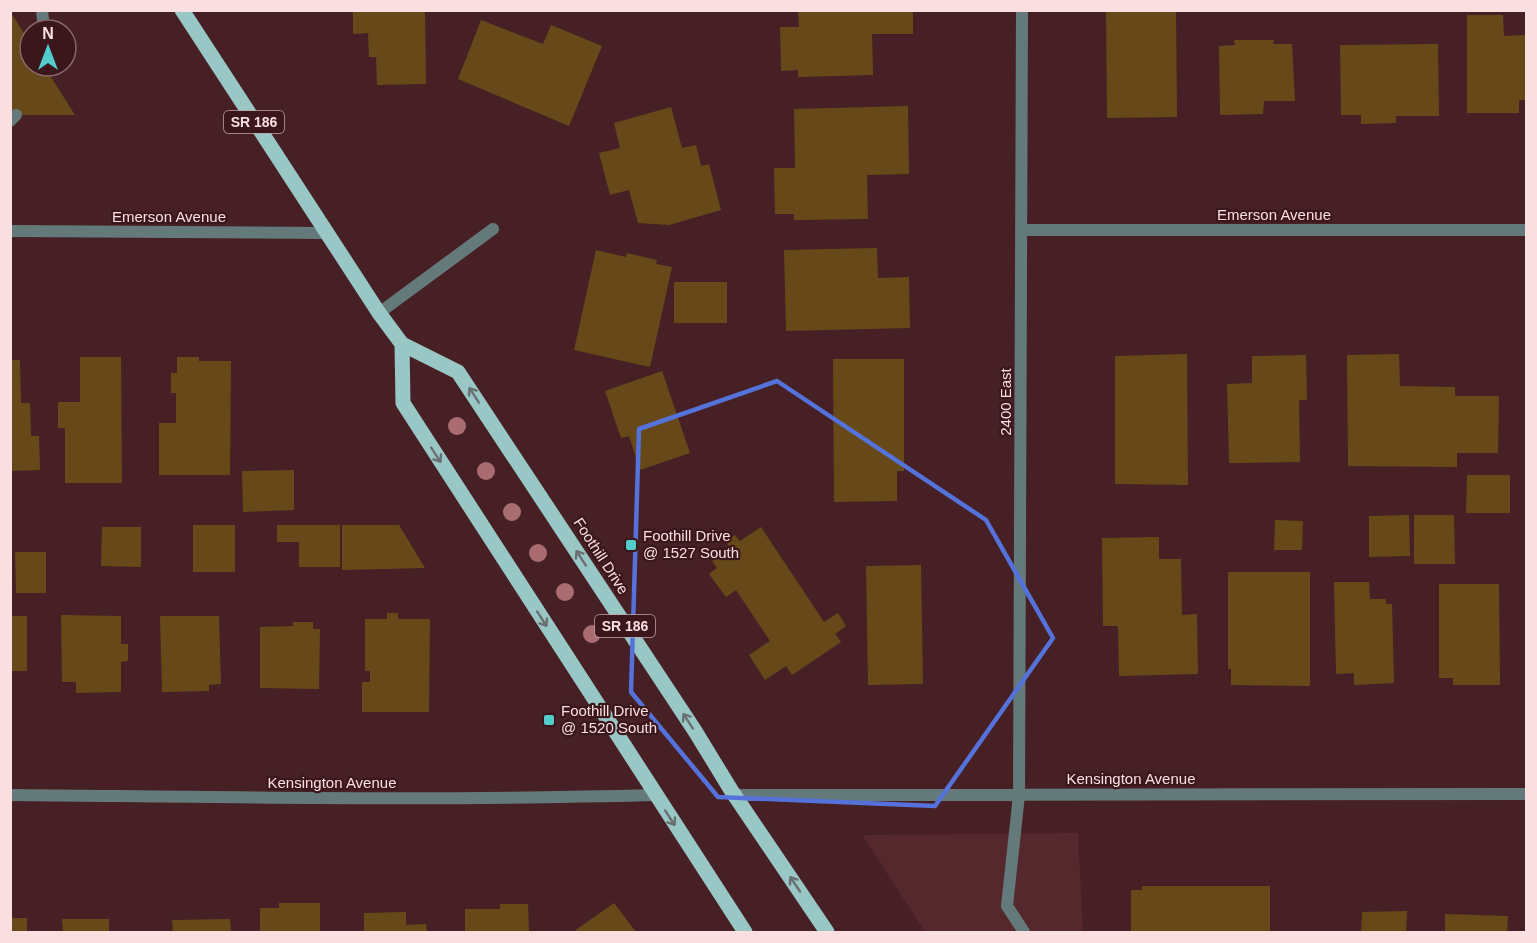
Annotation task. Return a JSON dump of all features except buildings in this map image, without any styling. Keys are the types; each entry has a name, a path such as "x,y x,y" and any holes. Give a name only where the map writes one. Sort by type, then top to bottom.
{"main road":[{"name":"Foothill Drive","path":"182,10 379,313 402,344 458,372 827,933"},
{"path":"402,344 403,404 745,933"}],"street":[{"name":"2400 East","path":"1022,10 1019,795 1007,906 1024,933"},
{"path":"379,313 493,229"},
{"name":"Emerson Avenue","path":"1021,230 1527,230"},
{"name":"Emerson Avenue","path":"10,231 327,233"},
{"name":"Kensington Avenue","path":"735,795 1527,794"},
{"name":"Kensington Avenue","path":"10,795 417,798 654,795"}],"highlighted area":[{"path":"777,381 986,520 1053,638 935,806 718,797 631,692 639,429"}],"shaded area":[{"path":"1078,833 1083,932 925,932 862,835"}],"place":[{"name":"Foothill Drive @ 1527 South","path":"631,545"},
{"name":"Foothill Drive @ 1520 South","path":"549,720"}]}
